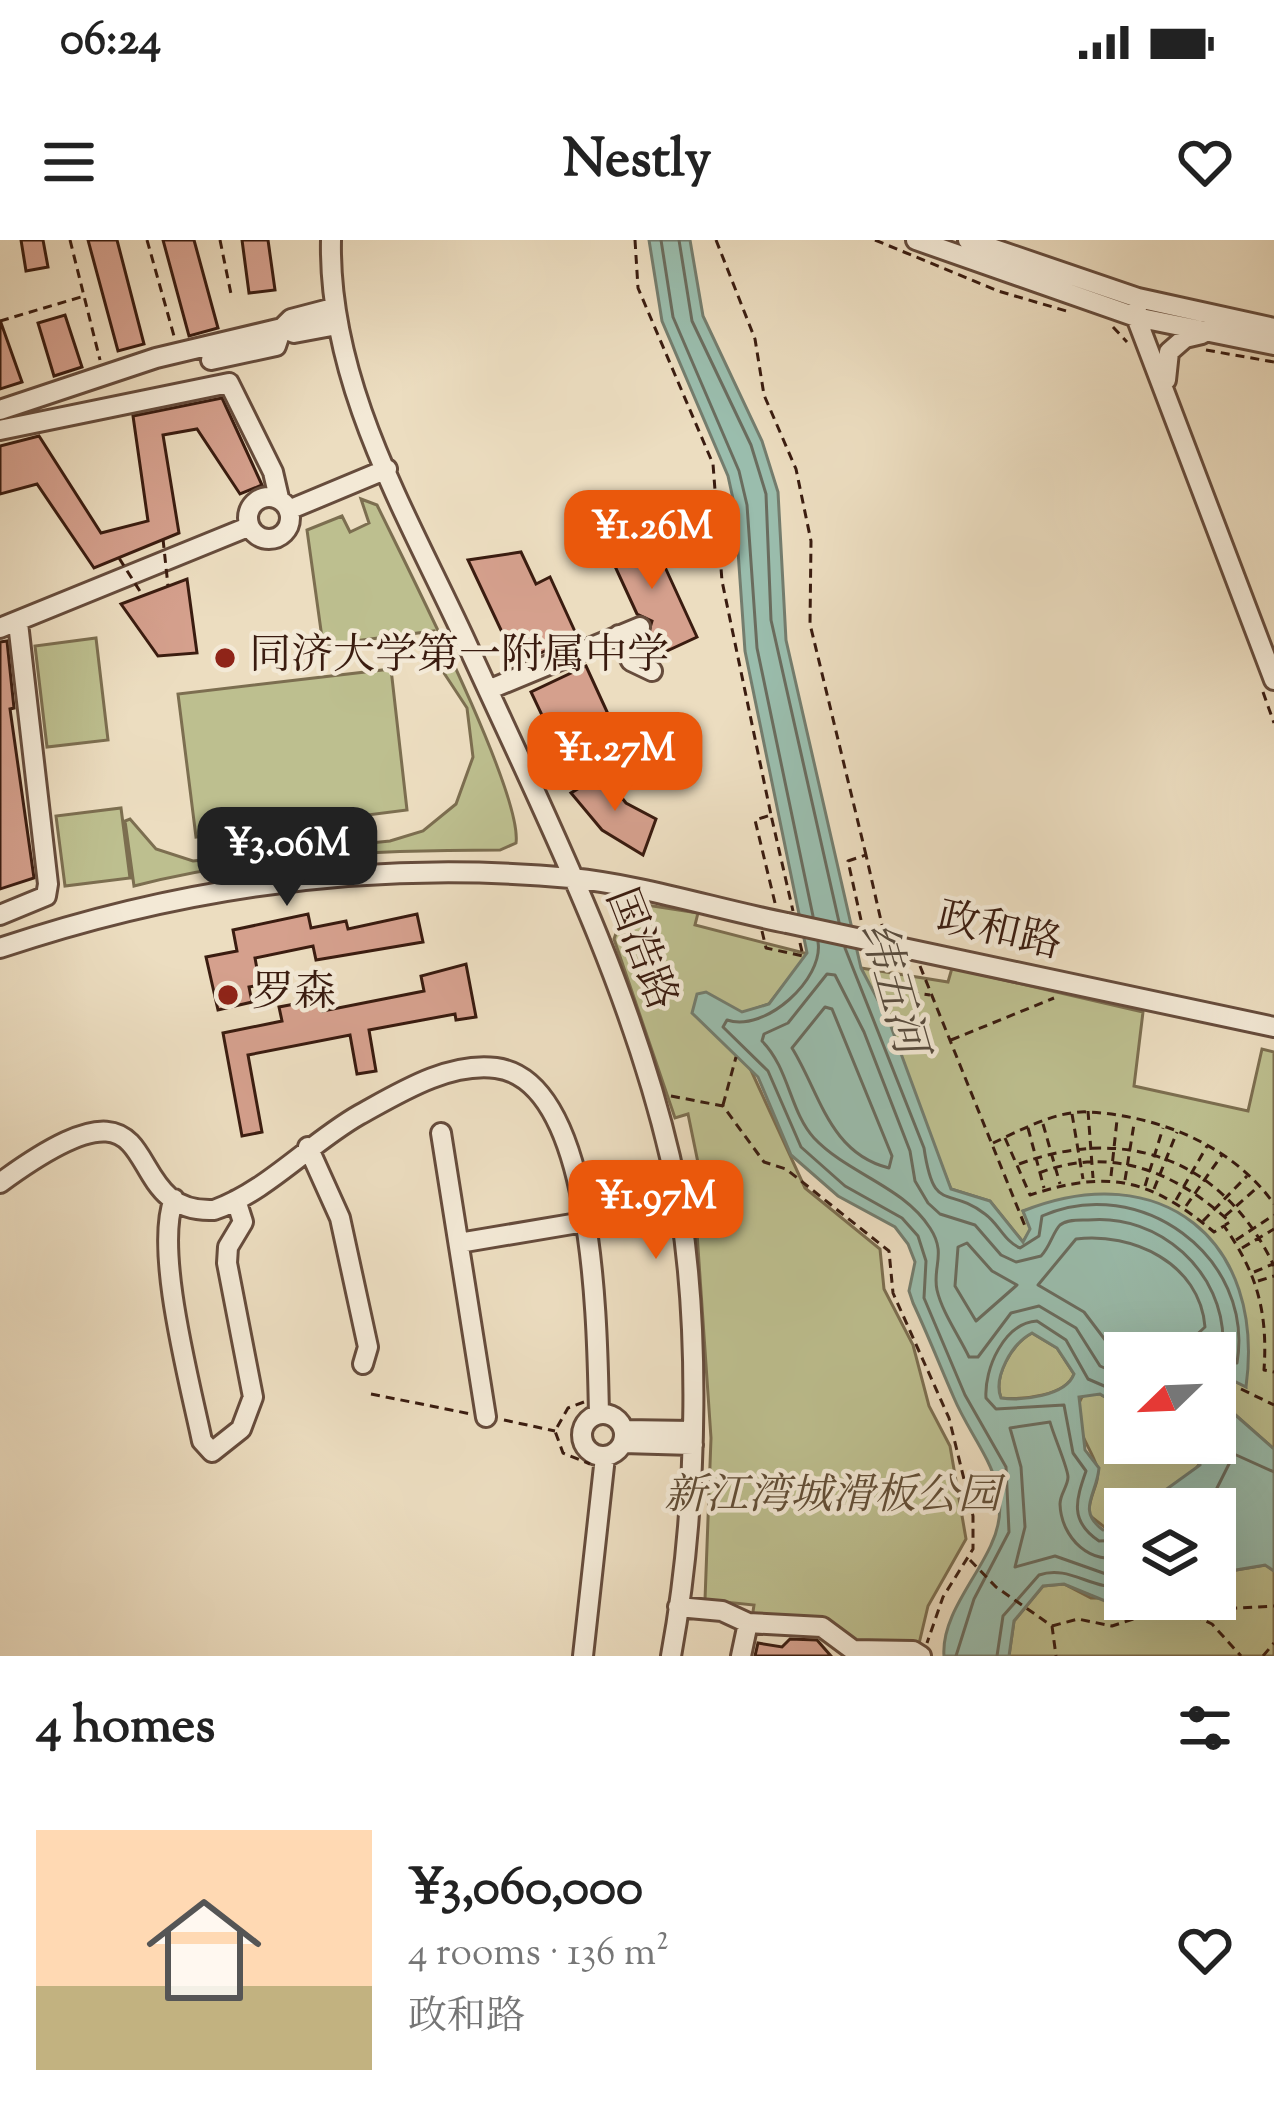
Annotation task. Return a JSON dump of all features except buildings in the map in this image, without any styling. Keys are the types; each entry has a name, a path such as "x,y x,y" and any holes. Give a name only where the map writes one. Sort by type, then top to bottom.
{"street":[{"name":"国浩路","path":"331,240 335,316 344,362 387,469 574,878 652,1093 671,1162 686,1286 692,1438 671,1656"},
{"path":"916,240 1137,308 1274,328"},
{"path":"968,240 1137,308 1201,341"},
{"path":"1137,308 1265,677"},
{"path":"212,359 276,346 291,319 335,316"},
{"path":"0,410 179,352 286,333"},
{"path":"1167,397 1168,352 1185,338 1274,345"},
{"path":"0,430 229,383 292,519 279,535 257,536 248,527"},
{"path":"248,527 250,508 285,504 387,469"},
{"path":"0,915 37,902 46,896 48,884 9,626 248,527"},
{"path":"488,690 640,627"},
{"path":"619,635 631,662 652,670"},
{"name":"政和路","path":"0,947 100,914 249,886 348,875 574,878 1077,989 1274,1027"},
{"path":"0,1183 58,1144 86,1131 109,1130 132,1141 157,1185 201,1211 236,1200 308,1147 426,1080 480,1068 507,1071 536,1085 558,1113 584,1222 599,1408 582,1433 590,1451 604,1461"},
{"path":"441,1133 486,1417"},
{"path":"308,1147 340,1217 368,1347 363,1364"},
{"path":"174,1199 168,1221 169,1276 202,1441 212,1453 241,1429 252,1404 227,1263 228,1247 243,1222 236,1200"},
{"path":"459,1243 584,1222"},
{"path":"599,1408 613,1417 624,1437"},
{"path":"624,1437 692,1438"},
{"path":"583,1656 604,1461 624,1437"},
{"path":"678,1607 722,1611 748,1623 822,1627 853,1650 913,1651 922,1656"},
{"path":"741,1656 748,1623"}],"path":[{"path":"70,240 104,374"},
{"path":"147,240 179,352"},
{"path":"220,240 231,294"},
{"path":"635,240 638,288 713,464 722,581 790,924"},
{"path":"716,240 755,340 764,395 796,469 812,541 811,624 866,855"},
{"path":"875,240 998,291 1086,317"},
{"path":"0,321 83,297"},
{"path":"1100,321 1114,328 1131,350"},
{"path":"1201,341 1274,362"},
{"path":"163,539 168,586"},
{"path":"119,558 143,596"},
{"path":"1265,677 1274,723"},
{"path":"759,917 766,948 803,956 754,820 771,815"},
{"path":"921,952 920,970 1025,1226"},
{"path":"950,1041 1077,989"},
{"path":"723,1106 736,1057"},
{"path":"652,1093 723,1106 764,1162 787,1169 890,1251 893,1293 919,1344 961,1460 973,1516 969,1558 944,1597 922,1656"},
{"path":"993,1143 1072,1114 1088,1112 1135,1121 1208,1145 1250,1174 1274,1204"},
{"path":"1088,1112 1093,1180"},
{"path":"1072,1114 1083,1181"},
{"path":"1111,1178 1118,1118"},
{"path":"1125,1181 1135,1121"},
{"path":"1042,1122 1060,1186"},
{"path":"1028,1127 1044,1190"},
{"path":"1144,1187 1163,1128"},
{"path":"1153,1191 1177,1132"},
{"path":"1005,1138 1030,1195 1111,1178 1144,1187 1185,1207 1214,1232 1230,1222 1185,1184 1150,1171 1091,1159 1040,1172"},
{"path":"1175,1202 1208,1145"},
{"path":"1017,1165 1090,1146 1115,1146 1168,1161 1227,1197 1254,1227 1274,1264 1252,1273"},
{"path":"1185,1207 1222,1154"},
{"path":"1202,1222 1250,1174"},
{"path":"1224,1217 1260,1185"},
{"path":"1234,1241 1274,1215"},
{"path":"1240,1249 1274,1229 1268,1219"},
{"path":"1224,1226 1257,1281 1266,1320 1264,1370 1274,1372"},
{"path":"1257,1281 1274,1276"},
{"path":"1264,1306 1274,1304"},
{"path":"1266,1320 1274,1319"},
{"path":"1266,1342 1274,1341"},
{"path":"1265,1354 1274,1356"},
{"path":"1241,1389 1274,1405"},
{"path":"371,1394 555,1431 571,1459 604,1461"},
{"path":"555,1431 568,1408 599,1408"},
{"path":"969,1558 996,1587 1052,1626 1056,1656"},
{"path":"1236,1605 1274,1606"},
{"path":"1052,1626 1078,1619 1112,1626 1130,1620"},
{"path":"1204,1620 1241,1656"},
{"path":"1263,1656 1274,1643"}],"green space":[{"path":"361,499 377,505 460,677 501,777 516,843 500,850 270,861 134,886 125,821 130,819 156,849 193,861 390,841 423,831 456,804 473,757 467,708 440,667 434,631 323,645 307,530 342,516 350,532 369,523"},
{"path":"96,638 108,740 47,747 35,646"},
{"path":"391,669 407,810 196,837 178,694"},
{"path":"121,808 130,878 65,886 56,816"},
{"name":"新江湾城滑板公园","path":"640,904 698,913 695,925 808,954 769,1004 742,1013 749,1066 805,1188 880,1249 884,1289 913,1345 929,1406 950,1446 966,1539 928,1606 918,1648 849,1641 752,1618 754,1605 705,1600 711,1438 697,1233 712,1231 688,1114 675,1118 614,939 622,917"},
{"path":"861,968 948,982 952,968 1143,1012 1134,1086 1248,1111 1262,1049 1274,1052 1274,1449 1236,1416 1236,1382 1245,1386 1236,1361 1236,1332 1226,1332 1184,1217 1141,1199 1087,1196 1023,1211 1031,1229 1023,1242 990,1201 951,1189"},
{"path":"1032,1333 1057,1348 1074,1374 1053,1392 1001,1398 1006,1361"},
{"path":"1084,1394 1104,1396 1104,1464 1199,1464 1173,1488 1104,1488 1104,1527 1089,1515 1098,1473 1078,1422"},
{"name":"新江湾城滑板公园","path":"1266,1565 1274,1571 1274,1656 1009,1656 1014,1621 1043,1586 1064,1584 1091,1598 1104,1598 1104,1620 1236,1620 1236,1570"}],"water":[{"path":"649,240 690,240 703,316 762,441 778,492 786,640 861,968 889,1021 951,1189 990,1201 1023,1242 1030,1229 1023,1211 1073,1197 1119,1195 1159,1204 1194,1223 1221,1252 1239,1290 1248,1335 1246,1387 1236,1382 1236,1332 1104,1332 1104,1396 1079,1397 1085,1450 1099,1468 1089,1508 1104,1530 1104,1601 1064,1584 1043,1586 1014,1621 1009,1656 944,1656 948,1627 991,1545 1000,1504 990,1467 913,1303 909,1291 915,1262 908,1244 895,1227 838,1196 791,1155 758,1077 692,1013 697,994 706,992 742,1012 769,1004 807,953 745,651 735,508 728,476 662,321","holes":["1032,1333 1057,1348 1074,1374 1062,1387 1042,1395 1001,1398 1000,1381 1011,1353"]},
{"path":"1236,1416 1274,1449 1274,1571 1265,1565 1236,1570 1236,1488 1168,1488 1200,1465 1236,1464"}],"place":[{"name":"同济大学第一附属中学","path":"225,658"},
{"name":"罗森","path":"228,995"}],"water label":[{"name":"纬五河","path":"890,989"}]}
